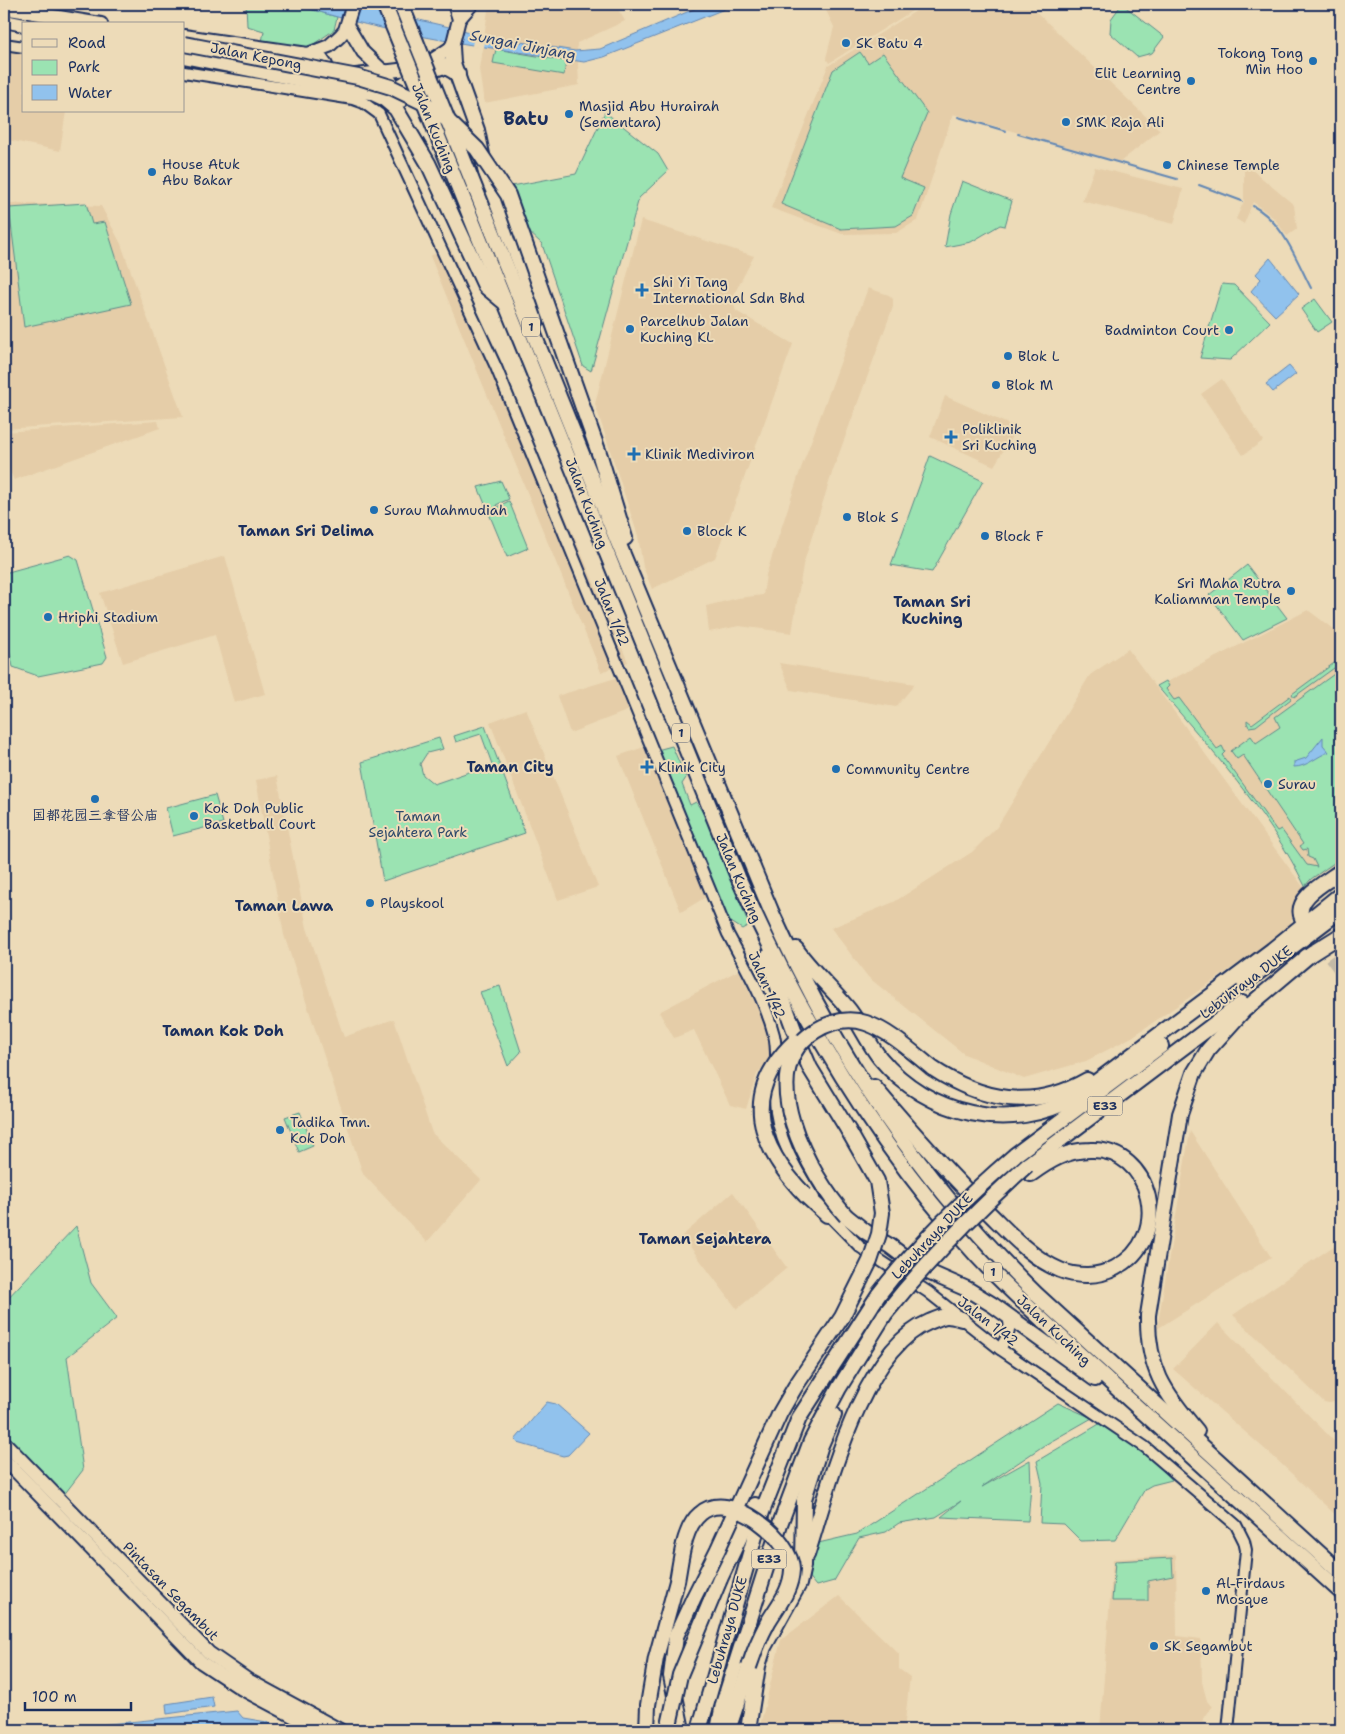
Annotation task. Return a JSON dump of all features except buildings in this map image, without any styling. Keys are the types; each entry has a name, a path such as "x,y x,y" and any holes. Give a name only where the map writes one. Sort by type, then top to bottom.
{"highway":[{"name":"Jalan Kuching","path":"384,4 738,877 760,928 833,1059 877,1130 928,1198 978,1257 1176,1443 1341,1592"},
{"name":"Jalan Kuching","path":"401,4 538,346 771,911 795,962 843,1050 890,1125 938,1189 990,1250 1341,1573"},
{"path":"185,44 358,76 391,87 422,102 446,119 477,149 508,194 600,456 654,629"},
{"path":"452,46 458,74 477,130 486,174 524,276 539,334 538,346"},
{"path":"401,100 401,86 416,76 444,66 458,74"},
{"path":"383,71 401,100 427,150 428,163"},
{"path":"305,81 324,86 359,89 383,98 400,114 428,163 485,286 504,302"},
{"path":"1302,918 1300,909 1304,899 1341,871"},
{"path":"682,1730 671,1676 676,1636 780,1413 795,1387 842,1317 870,1261 879,1234 882,1213 877,1182 810,1068 796,1035 780,987 755,931 738,877"},
{"path":"771,911 789,940 826,986 847,1006 871,1046 891,1070 911,1086 946,1106 958,1111 997,1118 1042,1112 1076,1097 1272,950 1341,894"},
{"name":"Lebuhraya DUKE","path":"699,1730 714,1672 762,1512 799,1418 879,1294 906,1260 938,1225 1015,1155 1341,910"},
{"name":"Lebuhraya DUKE","path":"718,1730 730,1678 780,1524 851,1368 885,1314 926,1264 1029,1170 1224,1016 1313,952 1341,935"},
{"path":"827,1215 789,1179 770,1147 761,1120 762,1088 776,1061 802,1035 822,1024 855,1020 874,1026 948,1079 998,1098 1030,1099 1071,1088 1092,1078 1202,997 1272,950"},
{"path":"1240,1482 1172,1402 1162,1386 1149,1350 1148,1315 1180,1114 1194,1073 1208,1050 1231,1024 1313,952"},
{"path":"1120,1076 1234,978"},
{"path":"838,1021 819,1029 800,1042 788,1067 786,1091 794,1126 807,1158 824,1187 846,1216 919,1268 967,1289 1007,1314 1091,1375 1176,1443"},
{"path":"843,1050 942,1168 1037,1256 1062,1271 1088,1275 1104,1273 1134,1256 1145,1239 1150,1224 1150,1206 1140,1180 1125,1162 1102,1151 1083,1150 1069,1153 1029,1170"},
{"path":"743,1727 764,1647 796,1592 837,1458 851,1424 878,1373 904,1337 914,1329 947,1316 962,1320"},
{"name":"E33","path":"668,1730 678,1684 689,1650 780,1450 799,1418"},
{"path":"803,1566 804,1499 816,1443"},
{"path":"647,1730 648,1705 656,1658 683,1551 692,1524 700,1513 709,1508 722,1505 743,1511 763,1526 789,1557 792,1568 785,1596 757,1644 728,1730"},
{"path":"655,1730 668,1640 685,1614"},
{"path":"743,1727 749,1667"}],"main road":[{"path":"353,4 347,25 363,52 383,71"},
{"path":"454,4 459,20"},
{"path":"452,46 459,20 472,4"},
{"path":"4,8 89,22"},
{"path":"4,21 22,25"},
{"name":"Jalan Kepong","path":"185,36 308,54 329,46 340,36 347,25"},
{"name":"Jalan Kepong","path":"185,58 305,81 407,69 440,56 452,46"},
{"path":"305,81 325,73 326,64 321,58 308,54"},
{"name":"Pintasan Segambut","path":"4,1442 209,1653 248,1680 340,1730"},
{"name":"Pintasan Segambut","path":"6,1463 201,1662 235,1686 319,1730"}],"street":[{"path":"4,44 22,47"},
{"name":"Jalan 1/42","path":"185,72 353,99 380,114 511,401 728,934 763,1004 774,1036 778,1062 775,1102 784,1143 791,1161 827,1215 860,1247 928,1292 1000,1349 1144,1447 1207,1499 1239,1529 1244,1541 1245,1560 1228,1730"},
{"path":"1000,1349 1008,1335 1010,1321 1007,1314"},
{"path":"1008,1335 1015,1330 1027,1329"}],"shaded area":[{"path":"489,4 615,4 625,21 577,43 579,85 484,103 479,69"},
{"name":"SK Batu 4","path":"823,4 923,4 829,63 826,58 834,27"},
{"name":"SMK Raja Ali","path":"927,4 1028,4 1160,130 1120,162 953,114 918,220 896,233 842,234 771,208 828,66"},
{"path":"4,49 22,52 22,112 66,112 60,151 4,139"},
{"path":"1095,167 1183,189 1174,224 1082,201"},
{"path":"1251,169 1294,205 1297,229 1287,236 1274,218 1253,202 1244,224 1236,219 1244,201 1244,170"},
{"path":"4,203 101,206 121,244 183,417 4,429"},
{"path":"641,220 754,256 732,298 736,311 793,344 715,558 652,589 643,567 638,536 595,404"},
{"path":"450,247 628,662 601,672 430,256"},
{"path":"868,288 889,295 893,299 893,307 833,470 803,565 792,633 739,626 709,632 706,606 738,598 763,595 766,575 800,471"},
{"path":"1222,379 1263,441 1243,455 1201,394"},
{"path":"945,396 1017,428 994,466 930,437"},
{"path":"158,421 160,428 14,480 4,458 4,432"},
{"path":"225,556 265,694 234,703 215,635 123,663 100,593"},
{"path":"1308,610 1341,635 1341,859 1314,878 1159,686"},
{"path":"1128,649 1304,888 1295,905 1290,928 1132,1037 1086,1061 1024,1079 964,1054 868,977 831,928 894,902 972,852 997,827 1090,675"},
{"path":"779,663 915,684 896,707 791,690"},
{"path":"619,677 632,709 570,733 557,696"},
{"path":"526,709 598,887 558,900 490,722"},
{"path":"644,747 706,897 681,912 618,756"},
{"path":"277,776 307,928 344,1037 394,1019 432,1133 481,1180 427,1242 363,1174 284,935 256,780"},
{"path":"739,970 769,1032 772,1055 757,1074 746,1109 730,1105 694,1030 674,1038 659,1012"},
{"path":"1190,1131 1271,1257 1157,1329"},
{"path":"733,1192 787,1268 737,1309 682,1236"},
{"path":"1341,1241 1341,1396 1335,1402 1329,1403 1324,1402 1233,1315"},
{"path":"1218,1323 1341,1448 1341,1520 1275,1458 1173,1369"},
{"name":"SK Segambut","path":"1176,1555 1177,1636 1201,1639 1202,1682 1207,1701 1212,1707 1202,1721 1215,1730 1100,1730 1113,1559"},
{"path":"839,1596 899,1654 899,1669 910,1677 904,1730 759,1730 781,1640"}],"green space":[{"path":"246,4 293,4 337,17 334,30 308,48 262,42 264,31 247,26"},
{"path":"1122,4 1164,37 1152,53 1137,57 1110,33 1111,19"},
{"path":"496,49 566,61 564,75 493,63"},
{"path":"860,52 868,63 883,53 927,113 900,178 924,188 913,216 896,226 841,229 781,204 833,70"},
{"path":"605,112 658,154 668,171 639,198 591,371 583,366 542,244 528,231 512,186 576,174"},
{"path":"962,181 1012,201 1005,226 1000,225 971,242 945,247 951,214"},
{"path":"86,203 92,224 105,222 131,304 24,327 9,208"},
{"path":"1222,284 1234,285 1270,322 1230,360 1200,358"},
{"path":"1315,299 1332,322 1317,332 1301,309"},
{"path":"930,456 983,481 932,572 891,565"},
{"path":"501,481 509,499 496,505 497,507 509,501 528,548 507,557 478,487"},
{"name":"Hriphi Stadium","path":"70,555 78,560 107,657 103,663 38,676 13,667 4,626 4,576 8,572"},
{"path":"1247,565 1287,618 1243,640 1209,595"},
{"path":"1341,658 1341,663 1294,697 1292,694"},
{"path":"1341,669 1341,858 1311,879 1305,886 1290,858 1256,806 1157,686 1166,681 1169,686 1166,689 1174,700 1179,698 1217,749 1222,746 1225,752 1222,755 1277,831 1281,829 1307,865 1317,867 1313,859 1308,857 1307,849 1303,850 1300,846 1303,844 1243,755 1237,759 1231,751 1251,736 1256,743 1280,727 1275,717"},
{"path":"1290,696 1291,699 1256,726 1249,727 1247,720 1252,724"},
{"name":"Taman Sejahtera Park","path":"485,726 525,833 383,881 362,762 439,738 443,749 427,753 420,764 423,775 434,784 492,764 481,734 456,742 454,736"},
{"path":"672,746 686,778 682,784 690,805 696,802 705,816 749,925 742,929 728,920 657,750"},
{"name":"Kok Doh Public Basketball Court","path":"215,795 223,823 173,836 166,808"},
{"path":"500,986 521,1052 508,1066 480,992"},
{"path":"300,1112 313,1146 299,1152 285,1117"},
{"path":"76,1226 91,1283 117,1318 67,1357 83,1470 63,1496 4,1433 4,1302"},
{"path":"1058,1403 1092,1418 1043,1446 982,1487 1030,1460 1031,1487 1028,1521 941,1517 961,1501 936,1517 899,1523 886,1532 859,1538 834,1581 816,1586 807,1575 814,1544 857,1534"},
{"path":"1101,1423 1147,1453 1172,1480 1152,1485 1145,1489 1115,1540 1081,1541 1064,1524 1040,1523 1042,1483 1037,1461"},
{"path":"1172,1558 1173,1576 1148,1581 1148,1601 1112,1601 1115,1561"}],"water":[{"name":"Sungai Jinjang","path":"296,4 351,4 496,38 575,51 600,49 706,4 737,4 604,57 584,62 402,32 330,15"},
{"path":"1270,258 1299,294 1275,316 1251,291 1261,279 1256,274"},
{"path":"1289,366 1296,374 1273,392 1266,384"},
{"path":"1323,737 1323,745 1329,752 1299,767 1294,767 1294,762 1306,758"},
{"path":"547,1402 556,1404 589,1433 568,1455 563,1456 518,1443 515,1440"},
{"path":"212,1697 214,1707 167,1714 166,1704"},
{"path":"237,1711 243,1718 267,1722 283,1730 50,1730"}],"pier":[{"path":"475,30 486,33 484,48 472,46"}],"waterway":[{"path":"958,117 1006,131"},
{"path":"1018,134 1177,179"},
{"path":"1199,185 1242,201"},
{"path":"1253,206 1273,221 1281,231 1311,288"}],"tunnel":[{"path":"1306,923 1341,970"}],"place":[{"name":"SK Batu 4","path":"846,43"},
{"name":"Tokong Tong Min Hoo","path":"1313,61"},
{"name":"Elit Learning Centre","path":"1191,81"},
{"name":"Masjid Abu Hurairah (Sementara)","path":"569,114"},
{"name":"SMK Raja Ali","path":"1066,122"},
{"name":"Chinese Temple","path":"1167,165"},
{"name":"House Atuk Abu Bakar","path":"152,172"},
{"name":"Shi Yi Tang International Sdn Bhd","path":"642,290"},
{"name":"Parcelhub Jalan Kuching KL","path":"630,329"},
{"name":"Badminton Court","path":"1229,330"},
{"name":"Blok L","path":"1008,356"},
{"name":"Blok M","path":"996,385"},
{"name":"Poliklinik Sri Kuching","path":"951,437"},
{"name":"Klinik Mediviron","path":"634,454"},
{"name":"Surau Mahmudiah","path":"374,510"},
{"name":"Blok S","path":"847,517"},
{"name":"Block K","path":"687,531"},
{"name":"Block F","path":"985,536"},
{"name":"Sri Maha Rutra Kaliamman Temple","path":"1291,591"},
{"name":"Hriphi Stadium","path":"48,617"},
{"name":"Klinik City","path":"647,767"},
{"name":"Community Centre","path":"836,769"},
{"name":"Surau","path":"1268,784"},
{"name":"国都花园三拿督公庙","path":"95,799"},
{"name":"Kok Doh Public Basketball Court","path":"194,816"},
{"name":"Playskool","path":"370,903"},
{"name":"Tadika Tmn. Kok Doh","path":"280,1130"},
{"name":"Al-Firdaus Mosque","path":"1206,1591"},
{"name":"SK Segambut","path":"1154,1646"}],"district":[{"name":"Batu","path":"526,118"},
{"name":"Taman Sri Delima","path":"306,531"},
{"name":"Taman Sri Kuching","path":"932,610"},
{"name":"Taman City","path":"510,767"},
{"name":"Taman Lawa","path":"284,906"},
{"name":"Taman Kok Doh","path":"223,1031"},
{"name":"Taman Sejahtera","path":"705,1239"}]}
